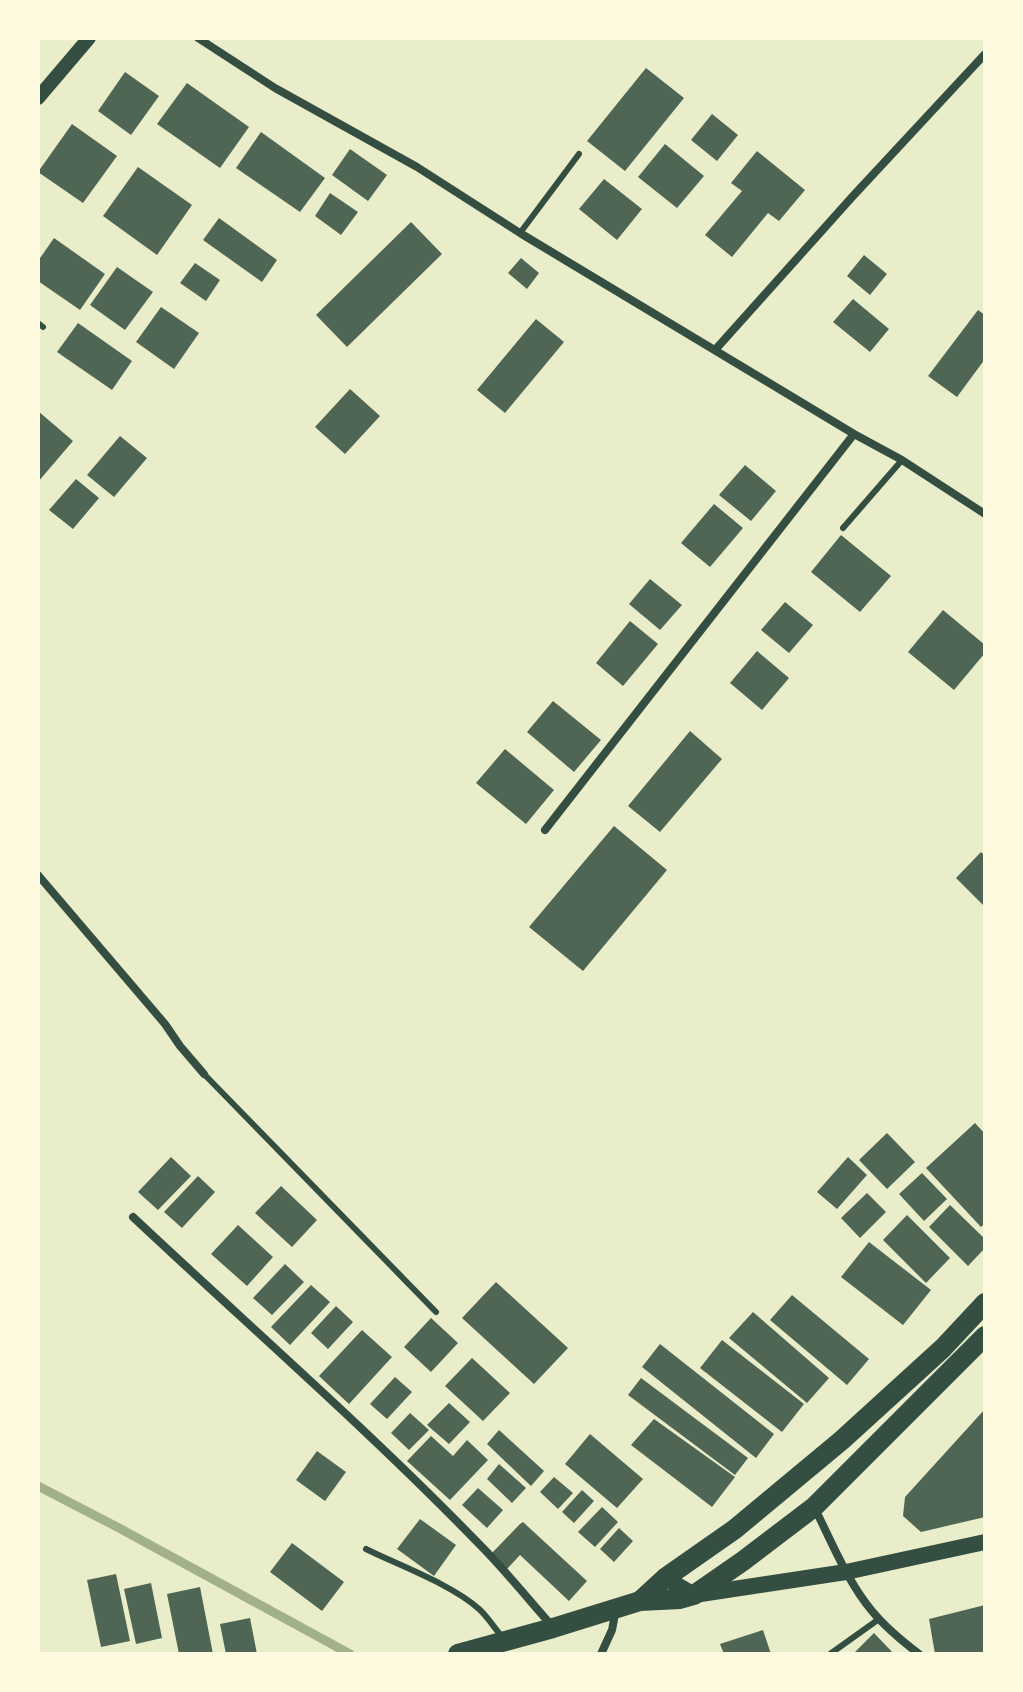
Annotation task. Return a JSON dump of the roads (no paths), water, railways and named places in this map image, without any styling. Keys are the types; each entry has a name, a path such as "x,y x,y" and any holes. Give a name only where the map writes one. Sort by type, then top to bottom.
{"main road":[{"path":"640,1601 665,1578 735,1529 842,1440 943,1348 985,1303"},
{"path":"694,1595 814,1507 985,1336"},
{"path":"943,1348 959,1363"},
{"path":"458,1654 640,1601 680,1599 846,1572 985,1542"},
{"path":"665,1578 694,1595"}],"street":[{"path":"38,98 89,38"},
{"path":"198,38 275,88 417,167 520,233 902,460 985,514"},
{"path":"715,350 985,54"},
{"path":"545,830 854,434"},
{"path":"38,875 204,1074"},
{"path":"133,1217 372,1439 485,1550 553,1628"},
{"path":"814,1507 846,1572 871,1610 919,1654"},
{"path":"601,1654 617,1609"}],"lane":[{"path":"520,233 579,154"},
{"path":"843,528 902,460"},
{"path":"204,1074 436,1312"},
{"path":"366,1549 466,1599 479,1609 506,1641"},
{"path":"830,1654 879,1619"}],"waterway":[{"path":"38,1486 350,1654"}]}
